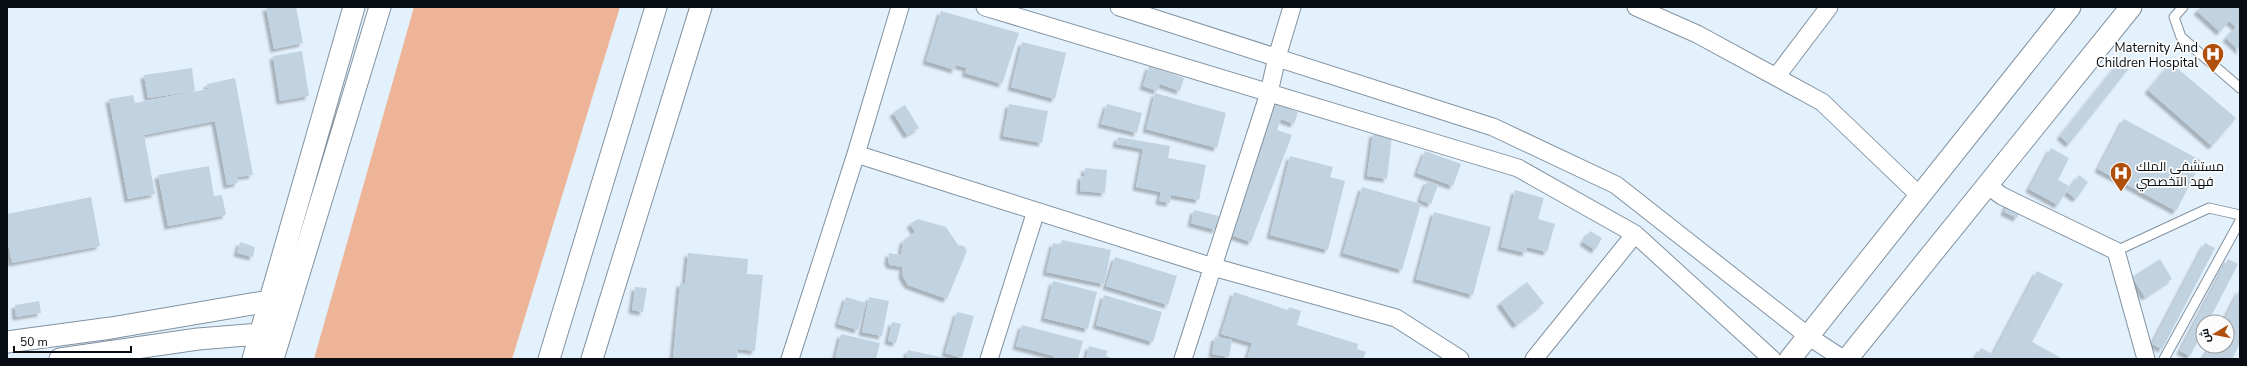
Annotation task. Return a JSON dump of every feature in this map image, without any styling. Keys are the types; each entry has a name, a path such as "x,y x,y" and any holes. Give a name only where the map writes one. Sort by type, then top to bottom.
{"street":[{"path":"252,359 354,7"},
{"path":"273,359 380,7"},
{"path":"549,359 656,7"},
{"path":"592,359 701,7"},
{"path":"790,359 856,154 900,7"},
{"path":"985,7 1518,168 1635,234 1772,359"},
{"path":"1119,7 1493,127 1616,185 1808,336 1843,359"},
{"path":"1183,359 1269,93 1277,57 1292,7"},
{"path":"1636,7 1698,34 1822,102 1920,196"},
{"path":"1776,77 1829,7"},
{"path":"1790,359 2070,7"},
{"path":"1847,359 2131,7"},
{"path":"856,154 1213,267 1396,318 1460,359"},
{"path":"1987,186 2002,196 2116,251 2146,359"},
{"path":"989,359 1036,211"},
{"path":"1534,359 1635,234"},
{"path":"7,342 111,328 291,298"},
{"path":"60,359 198,339 281,333"}],"lane":[{"path":"2183,7 2174,17 2181,37 2240,88"},
{"path":"2116,251 2209,208 2240,215"},
{"path":"2164,359 2240,221"}],"shaded area":[{"path":"414,7 620,7 512,359 314,359"}],"building":[{"path":"266,7 296,7 303,43 274,49"},
{"path":"2201,7 2240,7 2240,51 2226,38 2236,27 2229,21 2220,32 2197,11"},
{"path":"941,11 1019,33 1002,84 965,73 967,68 956,65 955,70 926,61"},
{"path":"1022,42 1066,53 1055,99 1011,87"},
{"path":"302,51 309,96 280,101 273,56"},
{"path":"2124,56 2133,63 2069,144 2060,136"},
{"path":"2171,63 2236,118 2212,146 2148,90"},
{"path":"1149,66 1184,78 1180,91 1160,84 1157,91 1143,86"},
{"path":"192,68 195,91 148,98 144,75"},
{"path":"235,78 253,175 237,177 238,183 227,185 215,121 144,135 155,194 128,199 109,99 133,95 135,103 208,89 207,84"},
{"path":"1155,93 1226,113 1217,148 1146,129"},
{"path":"1274,103 1298,112 1294,124 1281,119 1277,130 1292,135 1251,242 1228,234"},
{"path":"1009,104 1048,111 1042,143 1003,136"},
{"path":"1107,104 1142,113 1137,133 1101,124"},
{"path":"905,105 919,128 907,135 893,113"},
{"path":"2124,119 2202,161 2176,211 2098,169"},
{"path":"1373,133 1392,136 1387,179 1367,176"},
{"path":"1118,137 1170,146 1168,158 1206,165 1199,200 1171,195 1170,203 1159,201 1161,192 1136,187 1143,149 1116,144"},
{"path":"2051,148 2069,158 2058,180 2069,186 2058,205 2029,189"},
{"path":"1425,151 1461,164 1453,186 1417,173"},
{"path":"1290,156 1333,167 1330,177 1345,181 1328,250 1270,235"},
{"path":"209,166 214,196 222,195 226,215 168,226 158,175"},
{"path":"1085,168 1107,170 1105,193 1080,191 1081,176 1084,176"},
{"path":"2079,175 2088,182 2076,199 2067,192"},
{"path":"1427,181 1438,185 1431,204 1420,200"},
{"path":"1362,187 1421,204 1402,270 1343,253"},
{"path":"1515,190 1544,198 1538,219 1555,224 1547,252 1527,247 1526,253 1501,247"},
{"path":"91,197 100,246 12,263 7,238 7,214"},
{"path":"2009,200 2022,207 2017,218 2004,212"},
{"path":"1194,210 1219,216 1216,230 1191,223"},
{"path":"1434,212 1491,227 1473,295 1416,279"},
{"path":"918,219 946,227 958,245 964,246 967,251 947,299 908,285 902,275 903,267 890,265 888,261 889,253 901,255 903,241 915,232 910,224"},
{"path":"1590,231 1602,238 1595,250 1583,242"},
{"path":"1062,240 1111,250 1104,284 1046,272 1053,243 1061,245"},
{"path":"240,242 255,247 253,257 237,253"},
{"path":"2205,243 2215,248 2162,349 2152,344"},
{"path":"688,253 748,259 747,274 763,275 755,351 738,349 737,359 673,359 680,283 685,284"},
{"path":"1115,257 1177,276 1168,305 1106,286"},
{"path":"2160,259 2172,279 2145,297 2132,277"},
{"path":"2228,259 2238,264 2212,314 2199,314"},
{"path":"2037,271 2063,284 2032,342 2063,359 1975,359 1981,348 1993,354"},
{"path":"1053,281 1097,292 1088,329 1044,318"},
{"path":"1527,282 1544,303 1516,325 1500,303"},
{"path":"635,287 647,288 643,312 632,310"},
{"path":"2240,289 2240,343 2235,353 2235,314 2227,314"},
{"path":"1234,292 1288,310 1289,307 1301,311 1297,325 1358,344 1357,349 1366,352 1363,359 1247,359 1252,343 1221,334"},
{"path":"1104,295 1162,312 1153,342 1096,325"},
{"path":"846,297 866,303 858,330 838,324"},
{"path":"869,297 889,301 882,336 862,332"},
{"path":"39,301 41,313 16,317 15,305"},
{"path":"957,312 974,316 962,358 945,353"},
{"path":"892,322 901,324 896,343 888,341"},
{"path":"2195,322 2195,346 2190,356 2180,351"},
{"path":"1022,325 1083,341 1078,359 1053,359 1054,356 1016,346"},
{"path":"841,334 880,343 876,359 835,359"},
{"path":"1215,337 1232,340 1229,357 1212,354"},
{"path":"1089,346 1108,351 1106,356 1114,359 1086,359"},
{"path":"908,350 945,358 945,359 906,359"},
{"path":"2206,354 2234,354 2232,359 2203,359"}],"place":[{"name":"Maternity And Children Hospital","path":"2213,74"},
{"name":"مستشفى الملك فهد التخصصي","path":"2121,192"}]}
